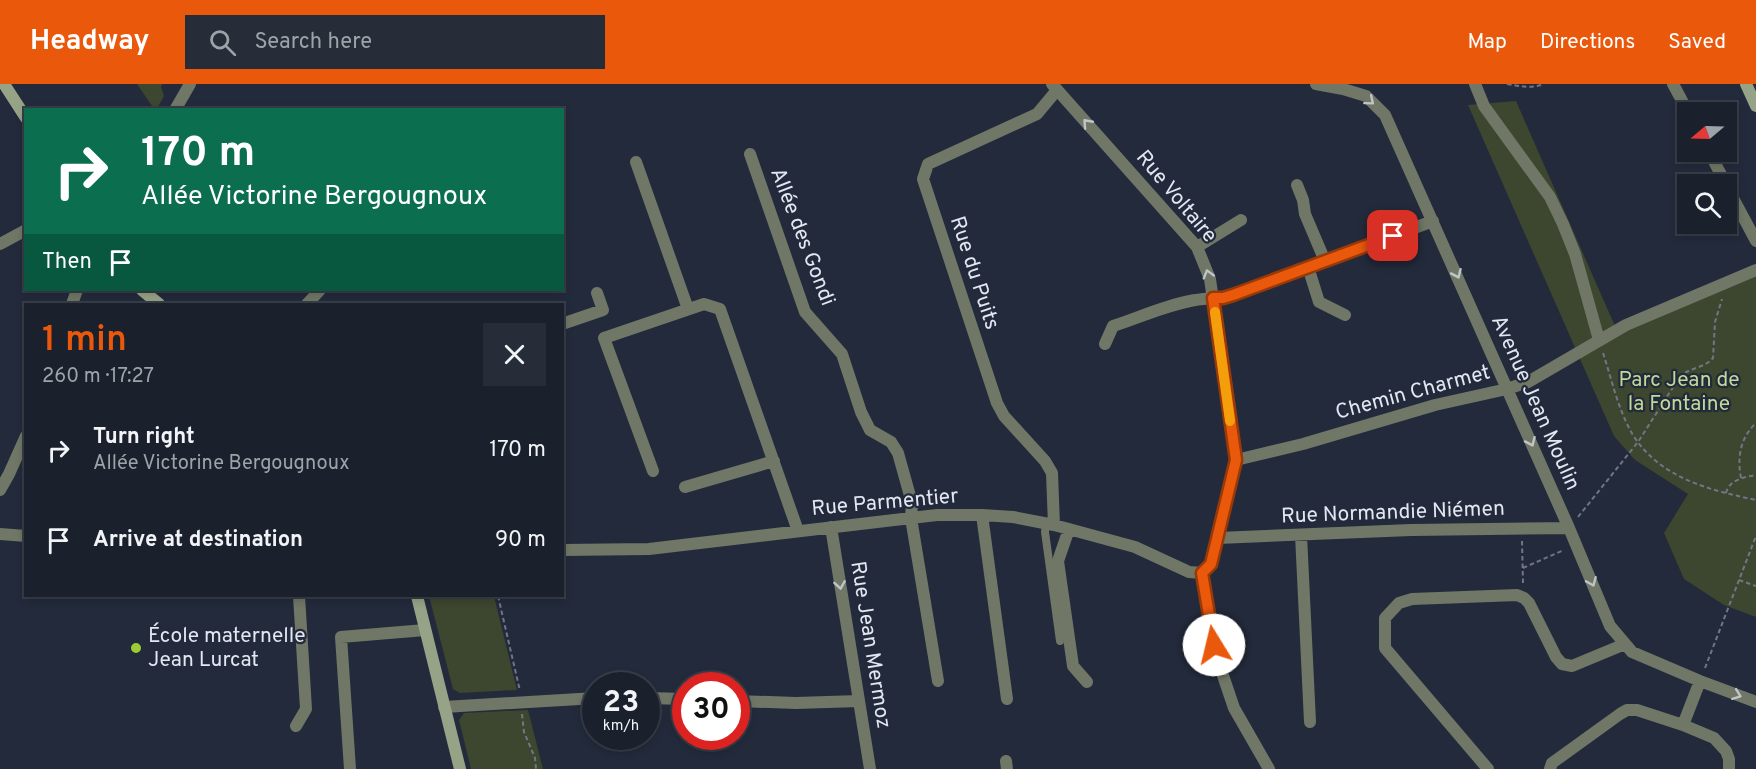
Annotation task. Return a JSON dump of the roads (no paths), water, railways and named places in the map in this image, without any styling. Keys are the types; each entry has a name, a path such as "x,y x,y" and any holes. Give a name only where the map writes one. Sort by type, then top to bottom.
{"street":[{"path":"176,108 189,84"},
{"name":"Avenue Jean Moulin","path":"1316,84 1366,96 1385,115 1569,528 1610,626 1632,652 1756,702"},
{"path":"1475,84 1484,106 1550,197 1579,266 1599,340"},
{"path":"1673,84 1683,102"},
{"path":"1746,84 1756,106"},
{"name":"Rue Voltaire","path":"1054,87 1197,247 1210,279 1236,460 1211,564 1202,573"},
{"name":"Rue du Puits","path":"1050,524 1052,473 1046,461 1004,416 997,403 923,179 928,164 1037,114 1054,87"},
{"path":"4,89 24,115"},
{"name":"Allée des Gondi","path":"750,154 805,312 842,354 861,412 870,430 891,442 898,453 912,503 911,518 938,681"},
{"path":"636,162 688,309"},
{"path":"1297,184 1305,214 1325,261"},
{"path":"1737,206 1756,241"},
{"path":"1197,247 1240,220"},
{"path":"1105,344 1113,326 1190,301 1233,295 1433,221"},
{"path":"0,244 24,231"},
{"path":"1308,267 1319,303 1344,315"},
{"name":"Chemin Charmet","path":"1236,460 1302,444 1435,405 1507,389 1533,379 1626,325 1756,270"},
{"path":"143,291 158,303"},
{"path":"308,303 319,291"},
{"path":"564,323 603,310 597,293"},
{"path":"653,471 604,338 704,304 720,309 798,531"},
{"path":"0,490 24,440"},
{"path":"685,487 774,461"},
{"name":"Rue Parmentier","path":"564,550 649,549 937,515 982,515 1013,517 1069,529 1135,547 1189,572 1202,573"},
{"path":"982,515 1007,699"},
{"name":"Rue Jean Mermoz","path":"831,527 870,769"},
{"name":"Rue Normandie Niémen","path":"1218,538 1411,530 1569,528"},
{"path":"1069,529 1058,561 1073,666 1087,682"},
{"path":"0,534 24,536"},
{"path":"1301,535 1310,722"},
{"path":"1202,573 1214,645 1234,708 1269,769"},
{"path":"1488,769 1385,648 1385,618 1399,603 1412,599 1518,595 1529,603 1556,657 1562,664 1572,666 1625,644"},
{"path":"296,726 306,709 298,597"},
{"path":"417,597 460,769"},
{"path":"350,769 341,637 425,630"},
{"path":"1683,725 1700,681"},
{"path":"444,707 582,699"},
{"path":"750,701 796,703 859,700"},
{"path":"1550,769 1552,763 1627,710 1637,710 1714,738 1726,751 1729,769"}],"lane":[{"path":"1050,524 1045,532 1059,641"}],"place":[{"name":"École maternelle Jean Lurcat","path":"136,648"}],"park label":[{"name":"Parc Jean de la Fontaine","path":"1679,392"}]}
